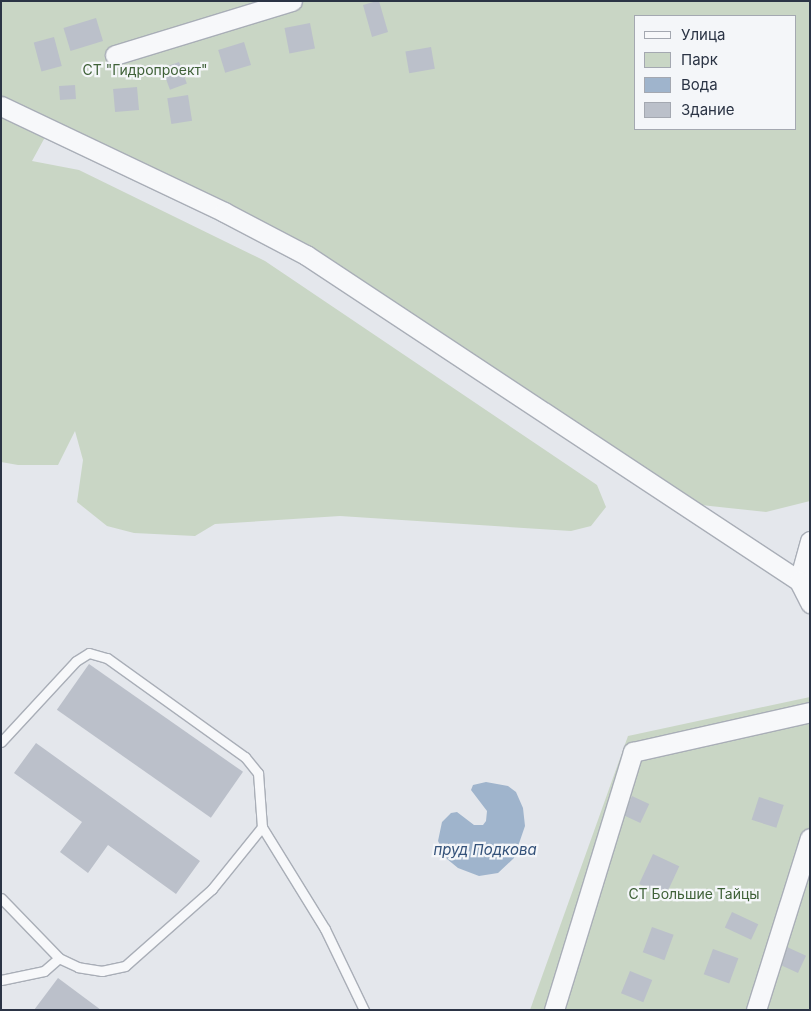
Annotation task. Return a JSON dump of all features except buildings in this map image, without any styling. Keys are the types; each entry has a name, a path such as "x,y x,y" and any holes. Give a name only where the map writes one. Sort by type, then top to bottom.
{"street":[{"path":"115,55 292,1"},
{"path":"1,106 224,212 306,255 799,581 810,603"},
{"path":"799,581 810,541"},
{"path":"554,1010 633,752 810,712"},
{"path":"756,1010 810,838"}],"lane":[{"path":"1,742 76,661 89,652 107,658 245,757 258,773 262,827 324,929 364,1010"},
{"path":"1,898 59,958 78,967 102,972 125,966 212,889 262,827"},
{"path":"1,980 44,971 59,958"}],"green space":[{"name":"СТ \"Гидропроект\"","path":"1,1 810,1 810,501 766,512 701,505 305,249 50,128 32,161 79,170 265,261 597,485 606,507 591,526 571,531 340,516 215,524 195,536 134,533 107,526 77,502 83,460 75,431 58,465 18,465 1,462"},
{"name":"СТ Большие Тайцы","path":"810,697 810,1010 530,1010 628,736"}],"water":[{"name":"пруд Подкова","path":"486,782 508,786 516,792 523,808 525,826 514,858 498,873 479,876 458,868 447,859 438,841 442,822 451,813 457,812 474,825 483,825 486,821 487,811 471,790 473,785"}]}
